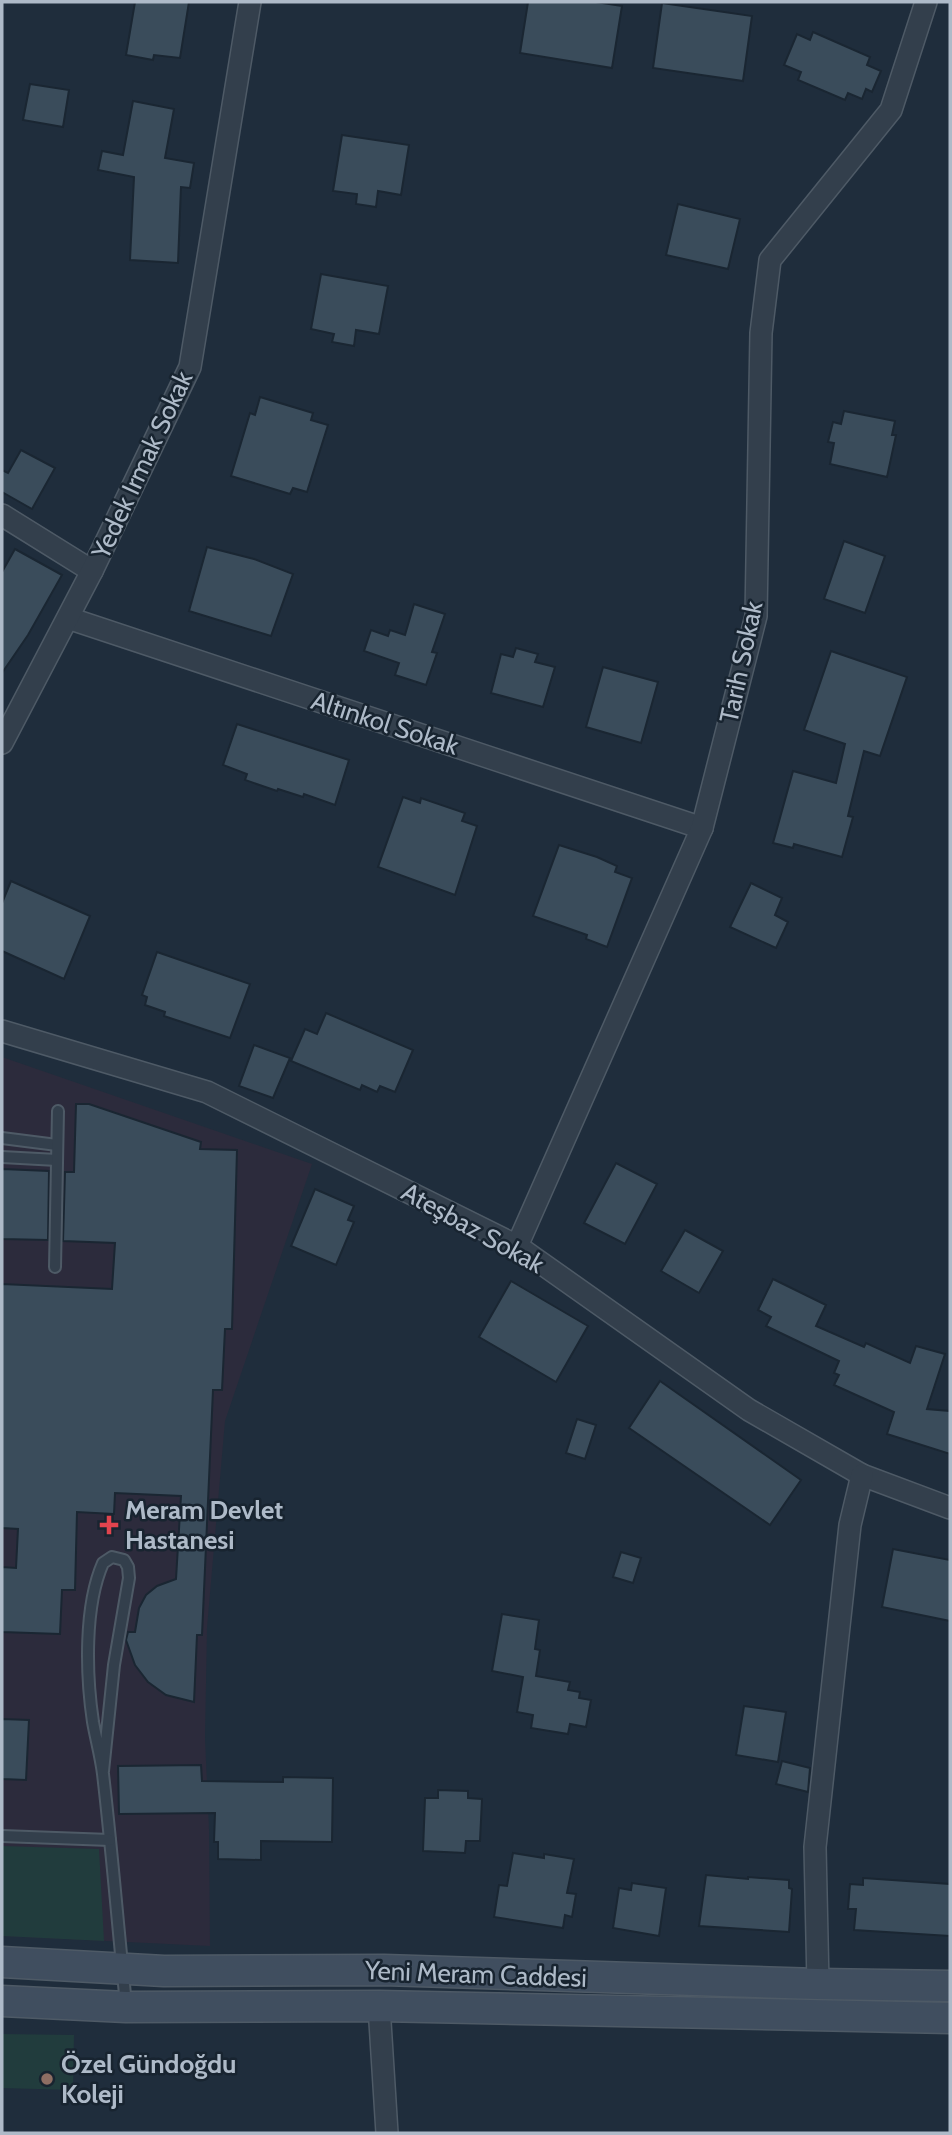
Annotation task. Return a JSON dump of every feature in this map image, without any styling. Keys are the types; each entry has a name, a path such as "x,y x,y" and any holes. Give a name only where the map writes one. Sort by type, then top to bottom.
{"main road":[{"name":"Yeni Meram Caddesi","path":"2,1962 164,1970 384,1970 950,1986"},
{"name":"Yeni Meram Caddesi","path":"2,2001 126,2007 379,2006 950,2018"}],"street":[{"name":"Yedek Irmak Sokak","path":"2,743 92,572 190,367 250,2"},
{"name":"Tarih Sokak","path":"517,1246 702,828 756,616 761,332 770,260 891,110 926,2"},
{"path":"2,515 92,572"},
{"name":"Altınkol Sokak","path":"68,618 702,828"},
{"name":"Ateşbaz Sokak","path":"2,1031 207,1092 517,1246 749,1410 862,1475 950,1508"},
{"path":"818,1984 815,1847 850,1525 862,1475"},
{"path":"379,2006 387,2133"}],"lane":[{"path":"55,1267 58,1111"},
{"path":"2,1138 57,1145"},
{"path":"2,1157 57,1160"},
{"path":"103,1771 114,1665 129,1578 124,1560 112,1557 103,1563 99,1572 91,1611 89,1659 92,1714 103,1771 126,2007"},
{"path":"2,1836 110,1840"}],"shaded area":[{"name":"Meram Devlet Hastanesi","path":"2,1057 312,1164 225,1421 207,1628 205,1738 210,1946 2,1936"}],"green space":[{"path":"2,1846 99,1849 104,1941 2,1936"},
{"path":"2,2034 74,2035 73,2090 2,2088"}],"building":[{"path":"135,2 189,2 180,58 154,55 153,60 126,55"},
{"path":"528,2 596,2 622,6 612,68 520,53"},
{"path":"662,3 752,16 743,81 653,68"},
{"path":"813,32 870,57 867,65 881,71 872,92 866,89 862,99 848,93 845,100 798,80 801,72 784,65 797,34 810,40"},
{"path":"30,84 69,90 63,127 23,120"},
{"path":"133,101 174,109 165,158 194,163 190,188 181,187 178,263 130,260 134,177 98,170 102,151 123,155"},
{"path":"342,135 409,145 401,195 378,191 376,207 356,204 357,194 333,191"},
{"path":"678,204 740,219 728,269 666,255"},
{"path":"321,274 388,286 379,334 356,330 354,346 332,342 334,334 311,329"},
{"path":"260,397 313,413 311,420 328,425 307,492 293,488 290,494 231,476 250,413 255,415"},
{"path":"844,411 895,421 892,435 896,435 887,477 830,464 834,443 828,442 833,422 841,424"},
{"path":"21,450 55,468 32,509 2,492 2,470 8,473"},
{"path":"844,541 885,556 865,613 824,599"},
{"path":"207,547 254,559 293,574 271,636 189,611"},
{"path":"15,549 62,575 28,635 2,673 2,572"},
{"path":"414,604 445,614 432,652 437,653 426,685 395,675 399,663 364,651 371,630 388,636 390,630 405,635"},
{"path":"516,648 538,654 535,662 555,667 543,707 491,693 501,654 513,657"},
{"path":"831,651 907,677 880,756 864,751 848,816 853,817 842,857 794,844 793,848 773,843 793,771 836,783 845,744 804,730"},
{"path":"603,667 658,682 641,743 586,727"},
{"path":"237,724 349,760 335,805 304,794 303,797 278,789 277,791 245,780 247,774 223,765"},
{"path":"403,797 420,803 421,798 465,813 462,821 477,826 455,895 378,867"},
{"path":"559,845 617,866 615,872 632,878 607,947 586,939 587,935 533,916"},
{"path":"11,881 90,916 64,979 2,951 2,903"},
{"path":"751,883 782,898 775,915 788,922 776,948 730,927"},
{"path":"157,952 250,984 230,1038 164,1016 165,1012 145,1005 147,997 142,995"},
{"path":"326,1013 413,1050 395,1092 380,1086 377,1092 362,1085 360,1090 291,1061 305,1029 317,1034"},
{"path":"254,1045 290,1058 273,1098 239,1086"},
{"path":"76,1104 89,1104 201,1142 200,1149 237,1150 232,1329 225,1329 222,1390 213,1390 202,1635 197,1635 194,1702 166,1695 148,1682 135,1665 126,1640 128,1632 135,1632 139,1608 146,1595 157,1586 176,1579 181,1496 115,1493 114,1514 77,1512 75,1590 62,1590 60,1634 2,1632 2,1567 16,1568 18,1529 2,1528 2,1284 112,1289 115,1243 63,1241 65,1172 74,1172"},
{"path":"616,1163 657,1184 625,1244 584,1223"},
{"path":"2,1169 49,1171 48,1240 2,1239"},
{"path":"315,1189 354,1206 348,1220 354,1222 336,1265 291,1246"},
{"path":"685,1230 723,1251 699,1293 661,1271"},
{"path":"773,1279 826,1305 816,1326 864,1347 866,1343 910,1363 916,1346 945,1354 927,1409 950,1411 950,1454 887,1434 894,1412 834,1385 839,1375 834,1373 839,1361 766,1326 771,1317 758,1310"},
{"path":"511,1281 588,1326 556,1382 479,1337"},
{"path":"660,1381 801,1480 770,1525 629,1428"},
{"path":"577,1419 596,1425 585,1459 566,1453"},
{"path":"893,1549 950,1560 950,1621 882,1607"},
{"path":"621,1552 641,1558 633,1583 613,1577"},
{"path":"502,1614 539,1620 535,1649 540,1650 536,1676 570,1682 568,1690 580,1692 579,1698 591,1700 586,1727 570,1724 568,1734 531,1728 533,1715 517,1712 523,1677 492,1671"},
{"path":"744,1706 786,1712 778,1762 736,1755"},
{"path":"2,1719 29,1720 26,1780 2,1779"},
{"path":"782,1761 810,1768 808,1792 776,1784"},
{"path":"201,1765 202,1781 283,1782 283,1777 333,1778 332,1842 261,1841 261,1860 218,1859 218,1842 214,1842 215,1813 119,1814 118,1766"},
{"path":"438,1790 468,1791 468,1798 482,1799 480,1841 466,1841 465,1853 423,1851 425,1798 438,1798"},
{"path":"513,1853 574,1859 567,1893 576,1894 572,1917 565,1915 563,1928 494,1917 499,1885 507,1886"},
{"path":"706,1875 789,1880 789,1888 792,1889 789,1932 699,1926"},
{"path":"863,1878 950,1884 950,1936 854,1930 856,1909 848,1909 850,1884 863,1885"},
{"path":"632,1883 666,1888 659,1936 613,1928 619,1888 631,1890"}],"place":[{"name":"Meram Devlet Hastanesi","path":"109,1525"},
{"name":"Özel Gündoğdu Koleji","path":"47,2079"}]}
